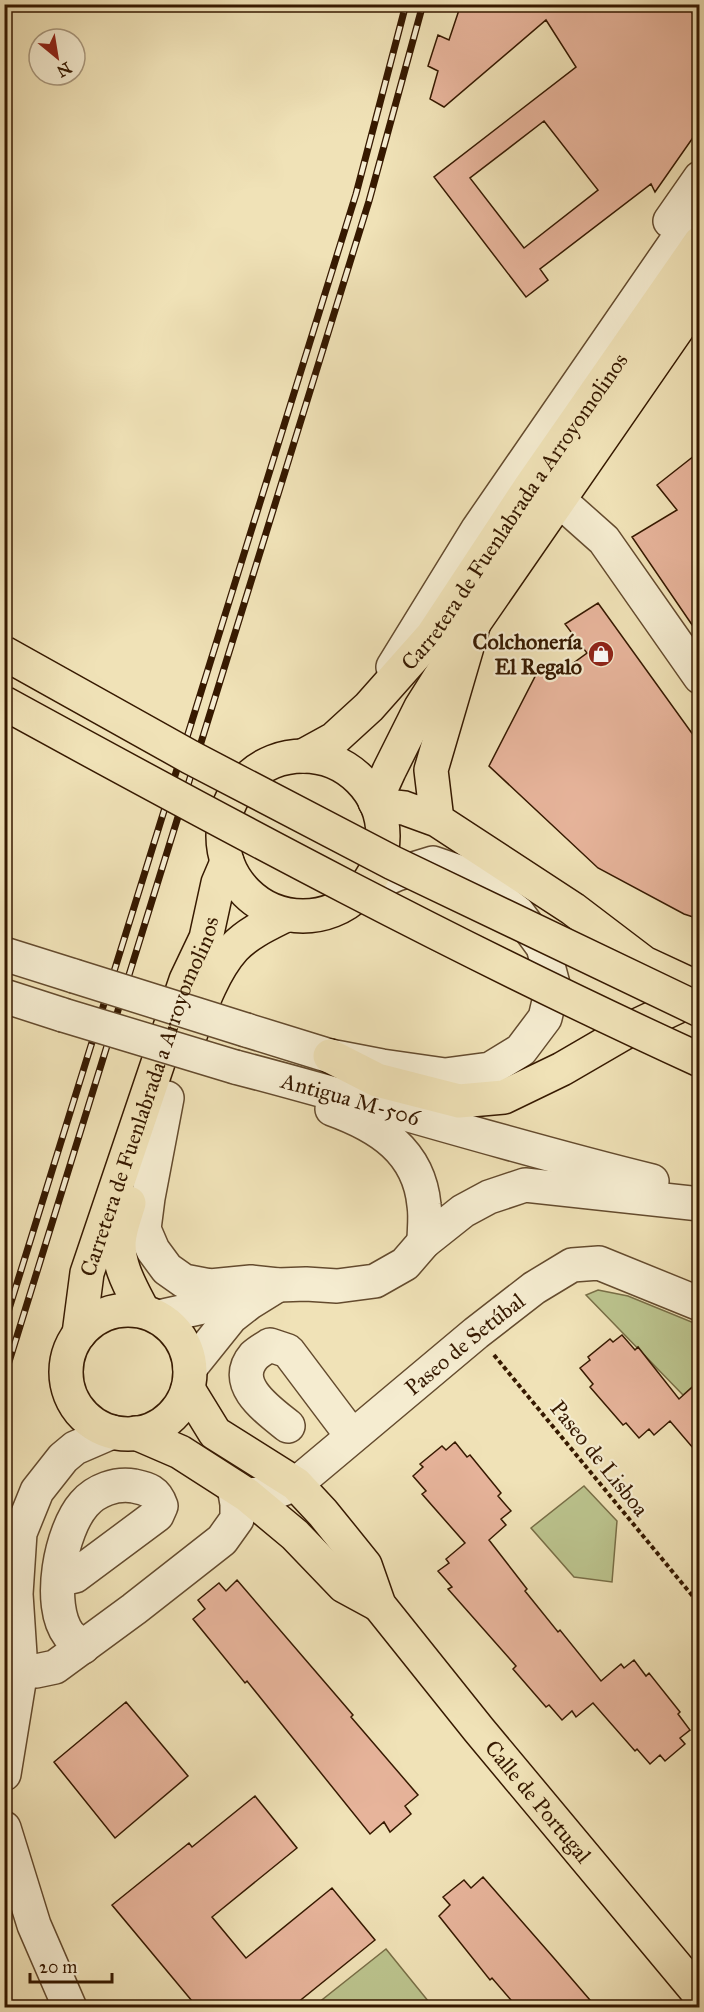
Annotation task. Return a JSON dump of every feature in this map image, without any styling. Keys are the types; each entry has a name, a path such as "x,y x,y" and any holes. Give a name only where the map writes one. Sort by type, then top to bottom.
{"main road":[{"name":"Carretera de Fuenlabrada a Arroyomolinos","path":"303,756 334,739 369,707 432,636 529,489 699,243"},
{"name":"Carretera de Fuenlabrada a Arroyomolinos","path":"376,803 388,771 421,707 474,623 699,296"},
{"path":"436,820 431,770 474,623"},
{"path":"4,653 190,757 393,863 699,1010"},
{"path":"4,703 173,796 368,897 613,1020 699,1059"},
{"path":"303,756 321,758 346,769 368,789 376,803 383,838 378,865 363,889 342,907 313,916 286,915 258,903 240,886 226,862 223,839 227,811 240,786 275,761 303,756"},
{"path":"376,803 405,808 436,820 573,909 644,963 699,989"},
{"name":"Carretera de Fuenlabrada a Arroyomolinos","path":"79,1334 87,1273 186,980 206,938 218,883 226,862"},
{"name":"Carretera de Fuenlabrada a Arroyomolinos","path":"151,1314 128,1282 121,1261 120,1237 133,1190 207,990 233,949 248,936 286,915"},
{"path":"330,1056 377,1080 459,1101 504,1097 562,1069 636,1026 699,999"},
{"path":"125,1310 151,1314 171,1326 181,1338 188,1352 189,1378 180,1405 169,1419 153,1429 124,1432 98,1426 76,1405 69,1391 66,1377 67,1361 72,1347 79,1334 92,1321 108,1313 125,1310"},
{"name":"Calle de Portugal","path":"189,1378 215,1433 296,1484 323,1513 365,1565 379,1605 479,1730 699,1995"},
{"name":"Calle de Portugal","path":"124,1432 180,1452 240,1491 295,1535 344,1586 379,1605"}],"street":[{"path":"592,363 591,338 699,178"},
{"path":"369,707 478,530 699,207"},
{"path":"558,500 604,540 699,677"},
{"path":"4,954 330,1056 382,1066 445,1075 490,1069 521,1050 545,1018 553,984 543,947 518,913 471,876 433,863 398,874 363,889"},
{"name":"Antigua M-506","path":"4,996 235,1067 536,1151 699,1193"},
{"path":"235,1067 309,1101 360,1119 401,1148 417,1173 424,1204 424,1242"},
{"path":"167,1098 144,1229 153,1250 167,1269 184,1281 210,1286 264,1284 337,1286 375,1281 405,1264 424,1242 462,1211 489,1197 525,1185 699,1204"},
{"name":"Paseo de Setúbal","path":"240,1491 273,1493 296,1484 476,1333 534,1288 572,1264 599,1263 699,1304"},
{"path":"151,1314 208,1306 233,1294 264,1284"},
{"path":"189,1378 231,1317 249,1303 264,1284"},
{"path":"288,1426 260,1403 249,1389 247,1369 255,1355 270,1345 288,1351 352,1436"},
{"path":"263,1462 288,1426 323,1399"},
{"path":"4,1774 21,1670 16,1594 20,1533 37,1491 63,1458 75,1448 124,1432"},
{"path":"21,1670 36,1671 55,1667 134,1610 222,1540 237,1519 240,1491"},
{"path":"58,1580 61,1614 68,1634 83,1647"},
{"path":"4,1827 34,1925 70,2007"}],"path":[{"name":"Paseo de Lisboa","path":"476,1333 699,1605"}],"green space":[{"path":"598,1290 628,1296 699,1325 699,1383 683,1395 586,1295"},
{"path":"584,1486 617,1521 612,1582 574,1577 531,1528"},
{"path":"386,1949 433,2007 313,2007"}],"building":[{"path":"461,4 687,4 699,25 699,129 655,192 651,184 540,269 548,280 526,297 434,177 576,67 546,20 444,107 430,99 438,71 428,66 438,35 449,40","holes":["544,121 598,190 524,248 470,178"]},
{"path":"699,452 699,635 632,537 677,510 657,485"},
{"path":"598,603 699,743 699,919 684,914 598,868 489,766 540,667 550,680 587,653 565,624"},
{"path":"622,1335 635,1350 638,1347 679,1399 699,1381 699,1455 670,1421 654,1435 649,1429 639,1438 626,1423 623,1425 590,1387 593,1384 580,1368 590,1360 588,1357 610,1339 613,1342"},
{"path":"455,1442 467,1457 470,1455 501,1493 498,1496 511,1511 501,1519 506,1525 489,1540 527,1589 525,1591 558,1632 560,1630 601,1681 621,1664 624,1668 634,1660 646,1676 649,1673 680,1712 678,1714 690,1730 680,1738 685,1744 665,1761 660,1755 650,1764 637,1749 635,1751 593,1703 576,1717 572,1711 562,1720 549,1705 546,1707 513,1669 516,1666 448,1589 452,1587 438,1571 449,1563 446,1559 465,1543 422,1494 426,1491 413,1476 423,1467 420,1464 442,1446 446,1450"},
{"path":"237,1580 418,1795 405,1806 411,1814 390,1832 384,1822 370,1834 247,1681 245,1683 193,1619 205,1609 198,1600 219,1583 226,1591"},
{"path":"126,1702 188,1776 115,1838 54,1762"},
{"path":"255,1796 297,1848 212,1917 246,1958 332,1888 375,1940 292,2007 197,2007 112,1905 189,1843 192,1847"},
{"path":"483,1877 596,2007 517,2007 492,1978 490,1980 439,1916 450,1905 443,1897 464,1880 471,1888"}],"railway":[{"path":"4,1325 356,194 406,4"},
{"path":"4,1378 369,201 423,4"}],"place":[{"name":"Colchonería El Regalo","path":"601,654"}]}
